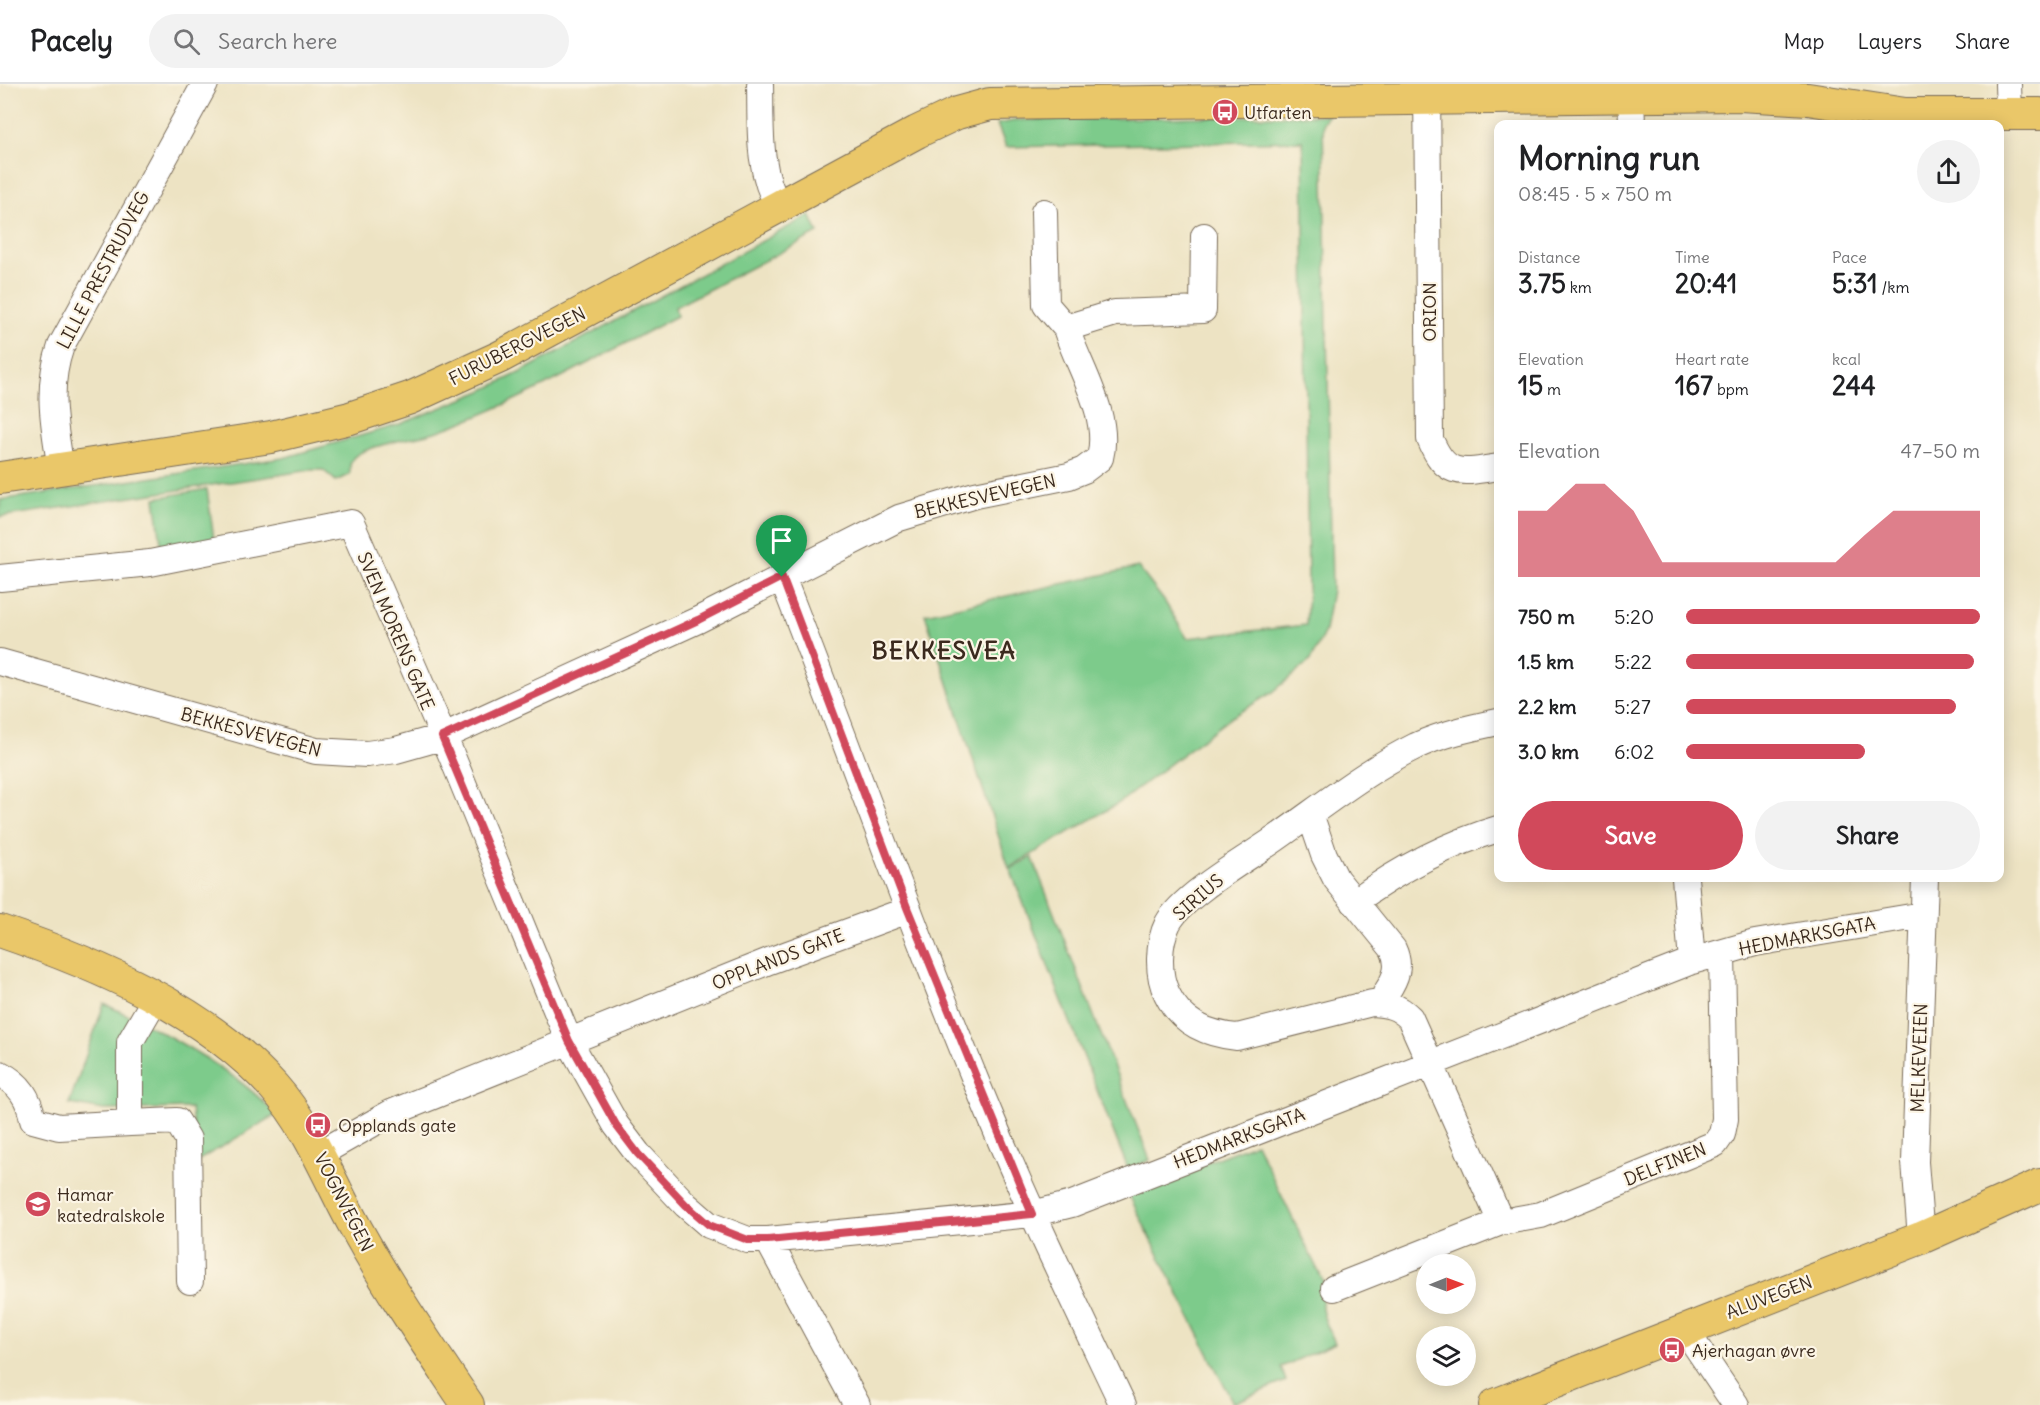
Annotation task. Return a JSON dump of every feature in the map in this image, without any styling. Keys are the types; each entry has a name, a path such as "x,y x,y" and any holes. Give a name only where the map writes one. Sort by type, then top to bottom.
{"main road":[{"path":"971,96 990,104 1143,94 1427,92 1632,111 1775,90 1905,119 2008,99 2040,114"},
{"name":"FURUBERGVEGEN","path":"0,478 271,437 350,418 410,398 500,357 779,207 917,132 971,96"},
{"name":"VOGNVEGEN","path":"0,931 51,950 155,999 220,1039 253,1065 298,1118 319,1154 367,1249 468,1405"},
{"name":"ALUVEGEN","path":"1495,1405 1921,1238 2040,1185"}],"street":[{"name":"LILLE PRESTRUDVEG","path":"61,469 53,411 52,371 61,346 205,84"},
{"path":"760,84 764,168 771,193 779,207"},
{"name":"ORION","path":"1427,92 1430,439 1442,463 1454,471 1494,467"},
{"name":"BEKKESVEVEGEN","path":"0,662 316,752 367,754 396,750 442,737 698,620 916,511 975,495 1069,476 1084,470 1100,458 1103,433 1099,412 1066,328 1046,305 1044,212"},
{"path":"1066,328 1115,313 1203,310 1204,236"},
{"name":"SVEN MORENS GATE","path":"0,578 150,563 351,523 569,1041 616,1125 638,1154 686,1205 709,1225 748,1240 768,1240"},
{"path":"782,577 908,910 1032,1214 1122,1405"},
{"name":"SIRIUS","path":"1389,1004 1372,1003 1346,1008 1237,1037 1216,1035 1197,1027 1179,1013 1166,993 1160,972 1161,954 1168,924 1179,909 1232,868 1361,779 1415,747 1459,730 1494,723"},
{"path":"1310,814 1324,855 1336,879 1394,949 1397,958 1394,981 1386,993 1389,1004 1401,1009 1410,1018 1501,1222"},
{"path":"1354,902 1375,887 1437,854 1494,831"},
{"path":"1685,882 1692,961"},
{"name":"MELKEVEIEN","path":"1921,1238 1915,1162 1925,882"},
{"name":"OPPLANDS GATE","path":"319,1154 392,1113 769,961 908,910"},
{"name":"HEDMARKSGATA","path":"768,1240 1032,1214 1072,1204 1432,1065 1692,961 1755,943 1923,915"},
{"name":"DELFINEN","path":"1334,1288 1501,1222 1541,1215 1715,1144 1722,1134 1725,1119 1722,953"},
{"path":"130,1123 130,1042 155,999"},
{"path":"0,1074 16,1082 30,1104 33,1120 59,1127 177,1121 188,1139 190,1281"},
{"path":"768,1240 857,1405"},
{"path":"1689,1328 1696,1346 1736,1405"}],"green space":[{"path":"1329,115 1323,122 1332,590 1325,631 1310,661 1273,692 1230,718 1119,803 1009,868 925,614 1138,567 1165,602 1187,638 1306,625 1308,590 1303,141 1006,147 997,124 1019,120"},
{"path":"810,215 818,233 675,307 677,316 502,406 432,433 382,445 360,453 351,461 350,474 336,481 323,470 311,470 0,517 0,500 283,458 398,425 482,391 521,372"},
{"path":"207,489 215,547 163,558 155,498"},
{"path":"1032,857 1150,1160 1128,1169 1010,869"},
{"path":"104,1004 196,1052 241,1083 276,1115 197,1161 191,1108 104,1110 69,1104"},
{"path":"1256,1143 1327,1289 1322,1309 1335,1343 1281,1367 1286,1381 1233,1403 1128,1193"}],"place":[{"name":"Utfarten","path":"1225,112"},
{"name":"Opplands gate","path":"318,1125"},
{"name":"Hamar katedralskole","path":"38,1204"},
{"name":"Ajerhagan øvre","path":"1672,1350"}],"district":[{"name":"BEKKESVEA","path":"944,650"}],"route":[{"path":"782,577 908,910 1032,1214 768,1240 748,1240 709,1225 686,1205 638,1154 616,1125 569,1041 451,753 442,737 698,620 782,577"}]}
